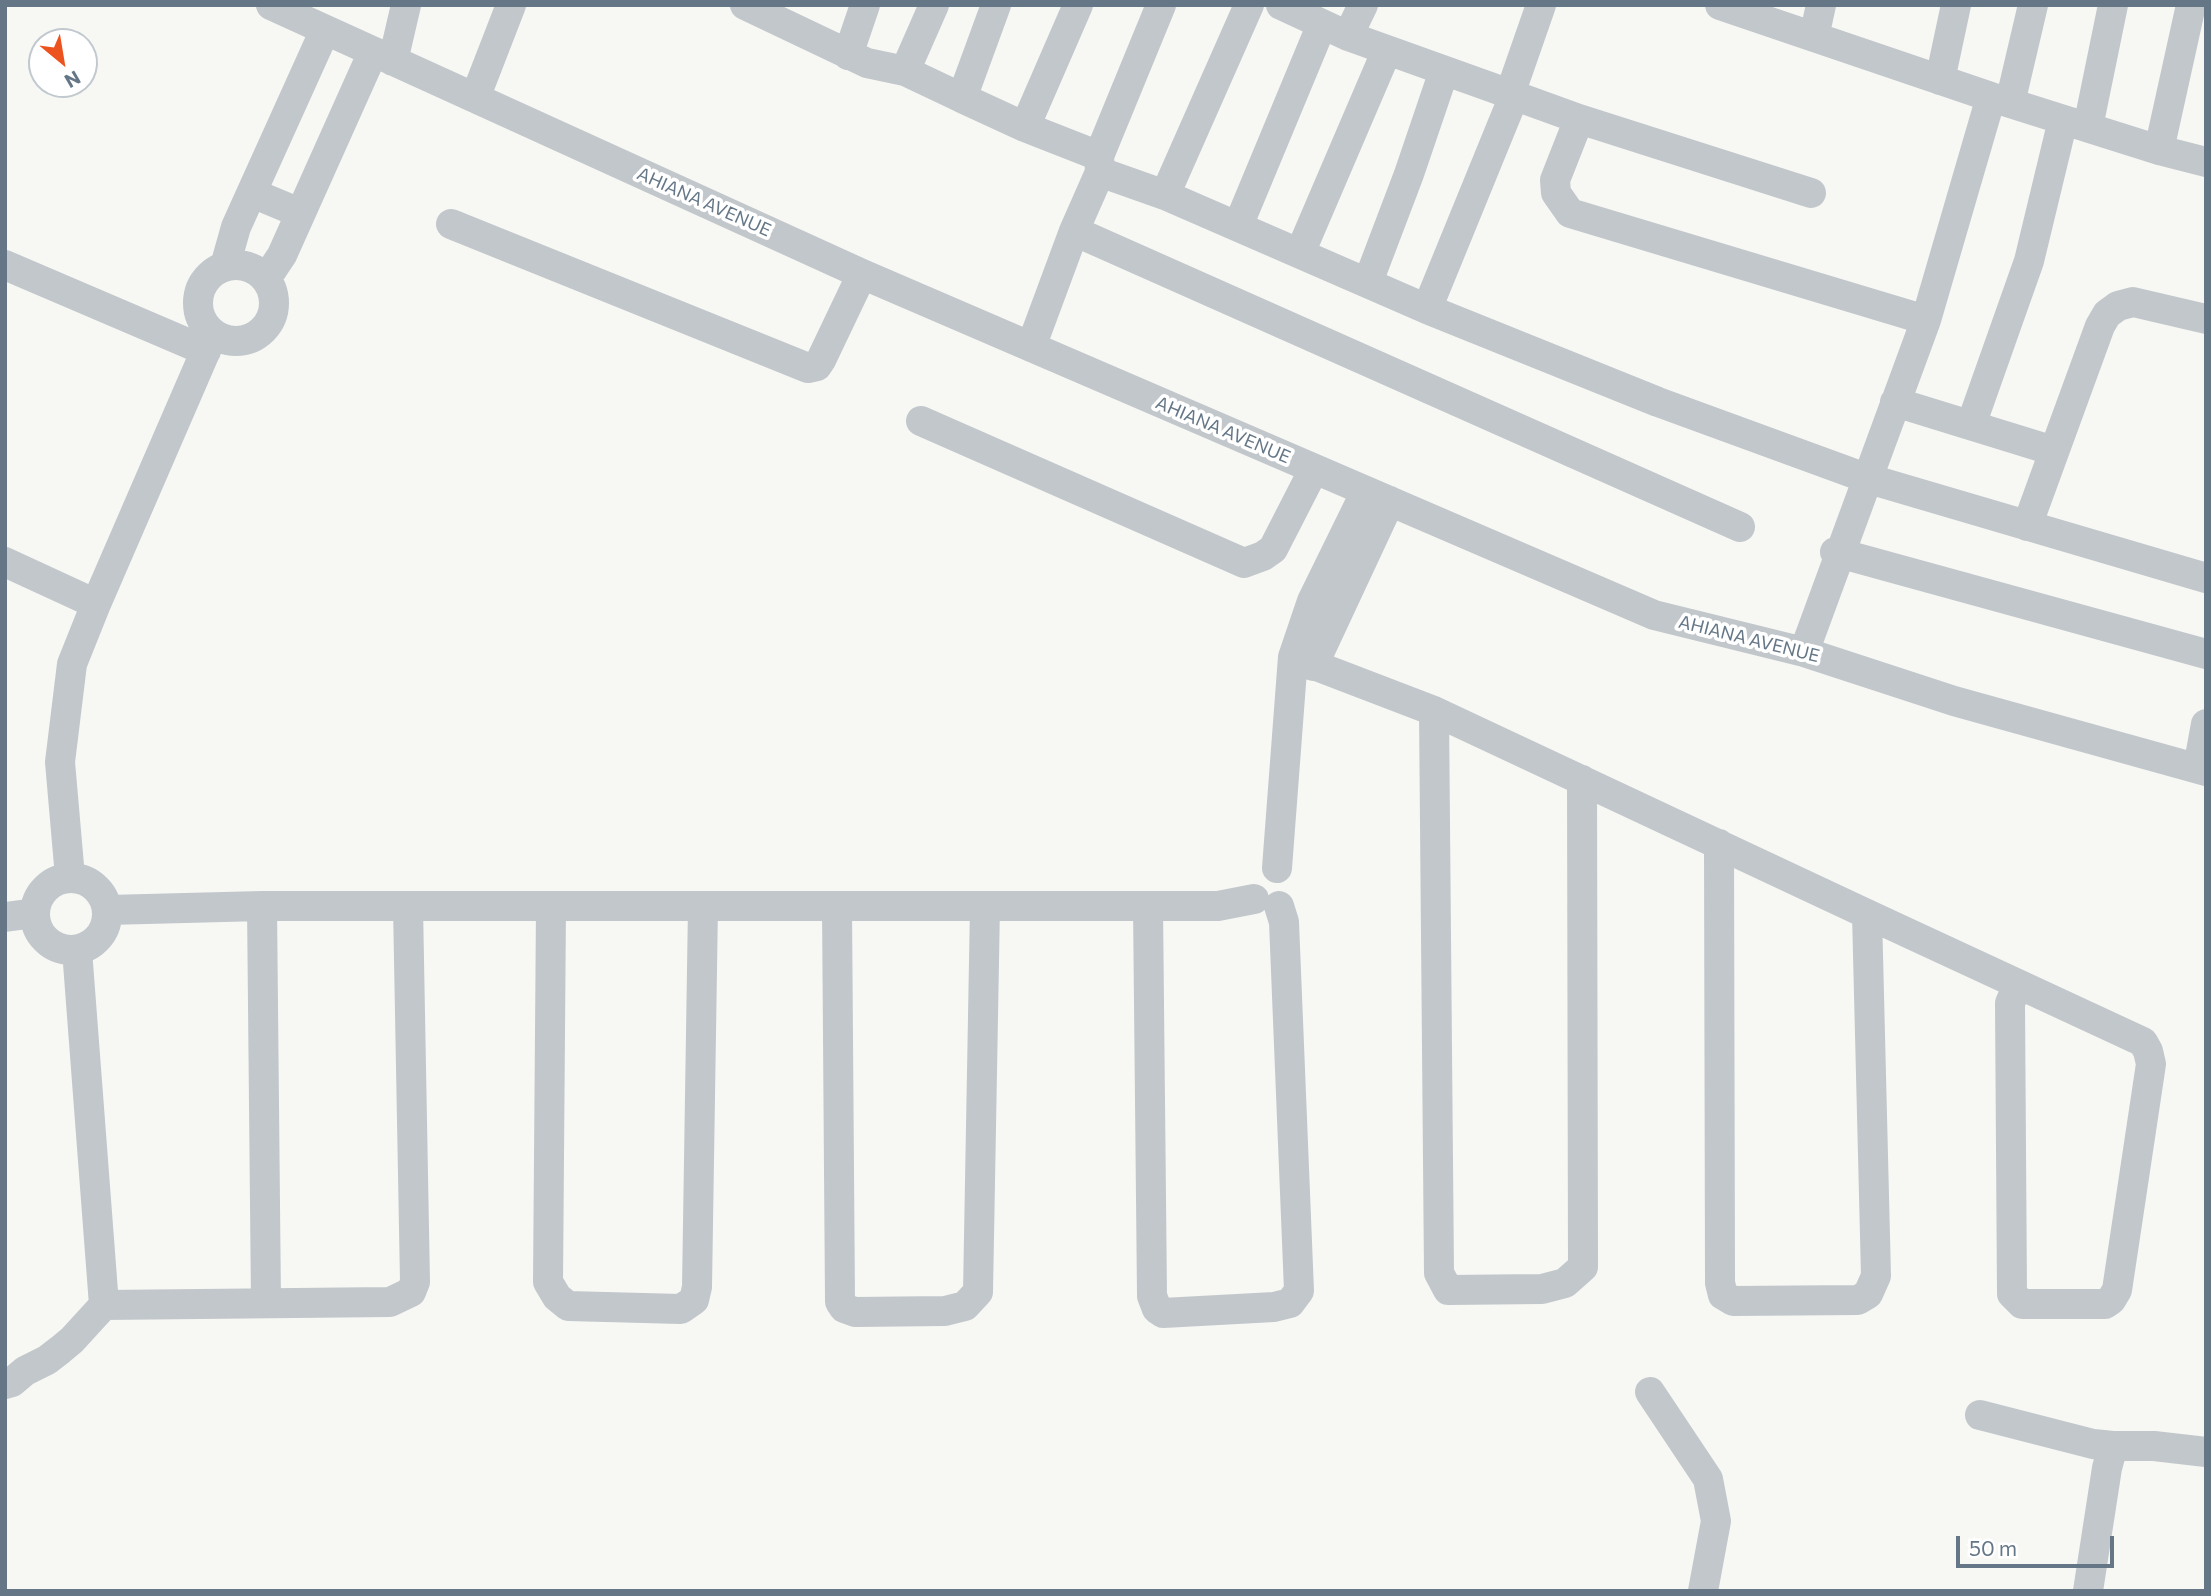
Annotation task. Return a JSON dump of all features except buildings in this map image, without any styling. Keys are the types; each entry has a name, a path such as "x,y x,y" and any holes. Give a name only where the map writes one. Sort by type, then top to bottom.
{"street":[{"name":"AHIANA AVENUE","path":"271,5 862,274 1654,615 1804,652 1954,701 2202,769"},
{"path":"266,279 282,255 300,213 383,56 406,5"},
{"path":"475,98 511,5"},
{"path":"745,5 867,63 905,71 1165,195 1427,309 1658,402 1867,478 2206,578"},
{"path":"848,55 865,5"},
{"path":"905,71 934,5"},
{"path":"962,98 996,5"},
{"path":"1025,127 1078,5"},
{"path":"1031,346 1161,5"},
{"path":"1165,195 1249,5"},
{"path":"1281,5 1387,50 1579,119 1811,193"},
{"path":"1238,226 1335,30 1363,5"},
{"path":"1427,309 1512,95 1541,5"},
{"path":"1720,5 2001,100 2206,162"},
{"path":"1814,37 1821,5"},
{"path":"1940,79 1956,5"},
{"path":"1804,652 1837,553 1926,320 2033,5"},
{"path":"1971,425 2076,123 2113,5"},
{"path":"2160,150 2191,5"},
{"path":"225,266 236,227 325,30"},
{"path":"1300,253 1387,50"},
{"path":"1368,282 1444,71"},
{"path":"1579,119 1555,180 1556,193 1570,213 1926,320"},
{"path":"252,193 300,213"},
{"path":"451,224 808,368 817,366 821,360 862,274"},
{"path":"1074,231 1740,527"},
{"path":"5,265 210,342 243,340 257,334 268,323 274,308 273,293 266,279 255,269 240,265 225,266 210,274 200,288 197,305 210,342 72,664 60,762 70,877"},
{"path":"2027,526 2100,326 2107,314 2118,306 2133,302 2206,319"},
{"path":"1895,401 2054,451"},
{"path":"921,421 1244,563 1273,549 1314,468"},
{"path":"108,910 262,906 1218,906 1267,902 1290,894 1291,886 1284,872 1277,868 1312,601 1378,496"},
{"path":"1837,553 2206,654"},
{"path":"5,562 96,604"},
{"path":"1303,662 1434,711 2143,1042 2151,1058 2117,1290 2105,1304 2022,1304 2012,1294 2010,1003 2018,984"},
{"path":"1434,711 1439,1273 1448,1290 1542,1289 1565,1283 1583,1267 1582,780"},
{"path":"2202,769 2206,724"},
{"path":"1719,844 1720,1283 1723,1295 1733,1301 1858,1300 1868,1294 1876,1276 1867,914"},
{"path":"70,877 83,879 95,886 104,897 108,910 107,923 101,936 78,950 65,950 52,945 42,937 36,925 38,899 45,888 57,880 70,877"},
{"path":"1148,906 1152,1296 1157,1308 1163,1313 1274,1307 1290,1303 1299,1292 1284,922 1267,902"},
{"path":"262,906 266,1303"},
{"path":"104,1304 390,1302 411,1292 415,1282 408,906"},
{"path":"551,906 548,1282 557,1297 568,1306 681,1309 694,1300 697,1287 703,906"},
{"path":"838,906 840,1302 844,1308 855,1312 945,1311 965,1306 978,1292 985,906"},
{"path":"5,917 35,913"},
{"path":"12,1372 47,1360 72,1340 104,1304 78,950"},
{"path":"1650,1392 1709,1479 1716,1521 1703,1591"},
{"path":"1980,1415 2093,1444 2154,1446 2206,1452"},
{"path":"2088,1591 2107,1468 2113,1446"}]}
